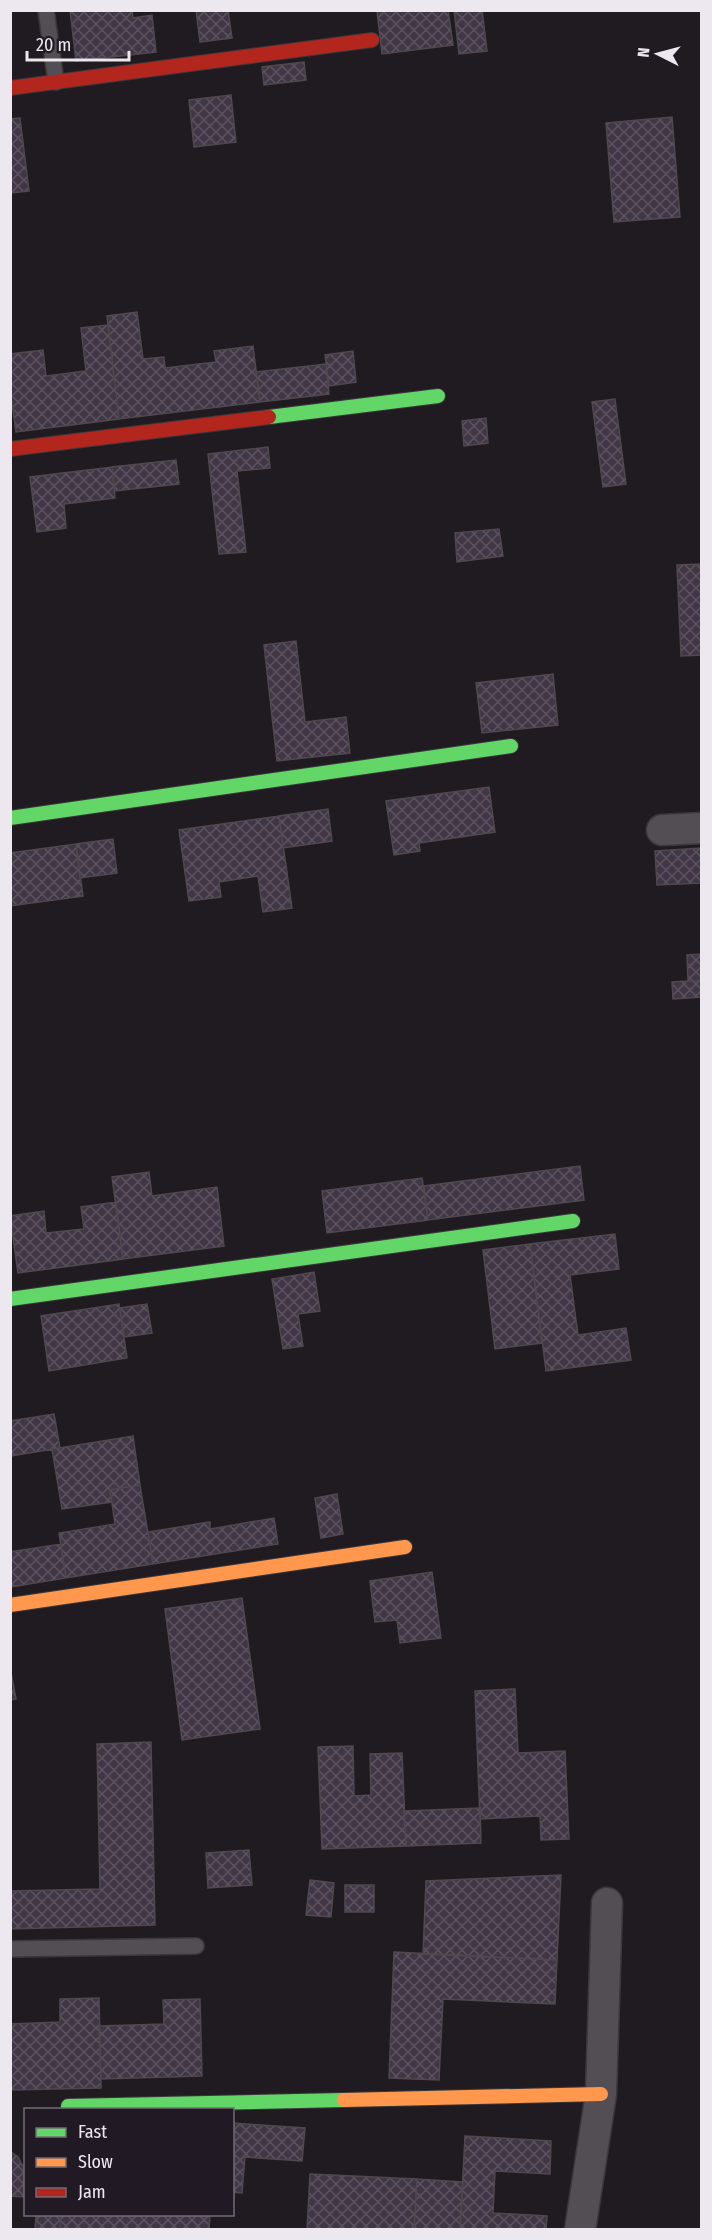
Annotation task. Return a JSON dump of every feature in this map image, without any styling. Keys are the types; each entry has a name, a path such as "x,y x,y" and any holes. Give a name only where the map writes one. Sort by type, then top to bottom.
{"street":[{"path":"10,88 372,40"},
{"path":"10,449 438,396"},
{"path":"10,818 511,746"},
{"path":"662,830 702,828"},
{"path":"10,1299 573,1221"},
{"path":"10,1605 405,1547"},
{"path":"580,2229 601,2094 607,1903"},
{"path":"68,2106 601,2094"}],"lane":[{"path":"46,10 56,82"},
{"path":"10,1949 196,1946"}],"building":[{"path":"70,10 132,10 133,18 152,15 156,52 76,61"},
{"path":"196,10 228,10 232,38 200,42"},
{"path":"448,10 453,45 382,54 377,11"},
{"path":"454,10 482,10 487,51 459,54"},
{"path":"304,62 306,80 264,85 262,67"},
{"path":"231,95 236,142 194,147 189,100"},
{"path":"672,117 680,217 614,222 606,123"},
{"path":"20,118 29,191 10,193 10,119"},
{"path":"137,312 143,359 164,357 165,368 216,362 214,351 253,346 260,402 119,419 107,316"},
{"path":"108,325 119,419 16,432 10,389 10,354 43,350 46,376 86,371 81,328"},
{"path":"353,351 356,382 329,386 325,355"},
{"path":"326,364 329,394 260,402 256,372"},
{"path":"615,399 626,484 603,487 592,402"},
{"path":"486,418 488,443 464,446 462,421"},
{"path":"268,447 270,468 237,471 246,552 219,554 208,454"},
{"path":"176,460 179,484 115,491 112,467"},
{"path":"112,467 115,498 64,504 66,528 37,532 30,477"},
{"path":"499,529 503,556 457,562 455,533"},
{"path":"702,564 702,655 681,656 677,565"},
{"path":"296,641 305,722 346,717 350,753 277,761 264,645"},
{"path":"553,674 558,725 482,733 476,683"},
{"path":"489,787 495,832 419,843 420,851 394,855 386,801"},
{"path":"328,809 332,841 283,848 279,816"},
{"path":"279,816 292,908 263,912 258,876 219,882 221,897 189,901 179,830"},
{"path":"113,839 117,873 80,878 76,844"},
{"path":"76,844 83,896 10,906 10,853"},
{"path":"702,848 702,883 657,885 655,851"},
{"path":"702,954 702,981 688,981 687,955"},
{"path":"702,981 702,997 673,999 672,982"},
{"path":"580,1166 584,1200 428,1220 424,1186"},
{"path":"149,1172 152,1196 217,1187 224,1246 123,1259 112,1177"},
{"path":"422,1178 428,1220 327,1233 322,1191"},
{"path":"116,1202 123,1259 18,1273 10,1216 44,1211 46,1233 84,1229 81,1207"},
{"path":"615,1234 619,1269 570,1275 578,1335 626,1328 631,1360 546,1371 530,1244"},
{"path":"530,1244 542,1343 495,1349 483,1250"},
{"path":"314,1272 320,1311 298,1314 303,1346 283,1349 272,1279"},
{"path":"119,1304 127,1358 49,1371 41,1316"},
{"path":"147,1304 152,1333 124,1337 120,1308"},
{"path":"54,1414 60,1448 10,1456 10,1421"},
{"path":"133,1436 140,1485 110,1490 112,1502 62,1509 52,1449"},
{"path":"140,1485 153,1564 66,1578 59,1533 115,1524 110,1490"},
{"path":"337,1494 343,1534 321,1538 315,1498"},
{"path":"274,1518 278,1544 153,1564 148,1532 210,1522 210,1529"},
{"path":"61,1544 66,1578 10,1587 10,1552"},
{"path":"432,1572 441,1638 400,1643 397,1620 375,1622 370,1581"},
{"path":"242,1598 260,1729 182,1740 165,1609"},
{"path":"10,1667 16,1699 10,1700"},
{"path":"515,1689 518,1753 565,1751 569,1839 541,1840 540,1816 480,1819 475,1691"},
{"path":"151,1742 155,1925 10,1929 10,1891 100,1889 97,1744"},
{"path":"353,1746 354,1796 371,1795 370,1754 402,1753 406,1846 322,1849 318,1747"},
{"path":"480,1808 481,1843 406,1846 404,1811"},
{"path":"249,1850 252,1885 208,1888 206,1853"},
{"path":"561,1875 557,1960 423,1954 426,1881"},
{"path":"310,1880 334,1883 331,1917 306,1915"},
{"path":"345,1885 374,1885 374,1912 345,1912"},
{"path":"394,1952 557,1960 555,2004 443,1999 439,2080 389,2078"},
{"path":"99,1998 101,2088 10,2090 10,2024 60,2022 60,1999"},
{"path":"200,1999 202,2076 101,2079 99,2026 164,2024 163,2000"},
{"path":"234,2123 305,2128 302,2161 245,2157 242,2193 234,2192"},
{"path":"465,2136 551,2141 550,2174 495,2171 493,2213 547,2216 546,2230 460,2230"},
{"path":"10,2151 24,2165 24,2197 10,2196"},
{"path":"310,2174 417,2179 414,2230 307,2230"},
{"path":"417,2179 463,2182 460,2230 414,2230"},
{"path":"36,2216 61,2216 60,2230 35,2230"},
{"path":"61,2216 210,2216 209,2230 60,2230"}],"traffic: fast":[{"path":"269,417 438,396"},
{"path":"10,818 511,746"},
{"path":"10,1299 573,1221"},
{"path":"68,2106 344,2100"}],"traffic: slow":[{"path":"10,1605 405,1547"},
{"path":"344,2100 601,2094"}],"traffic: jam":[{"path":"10,88 372,40"},
{"path":"10,449 269,417"}]}
